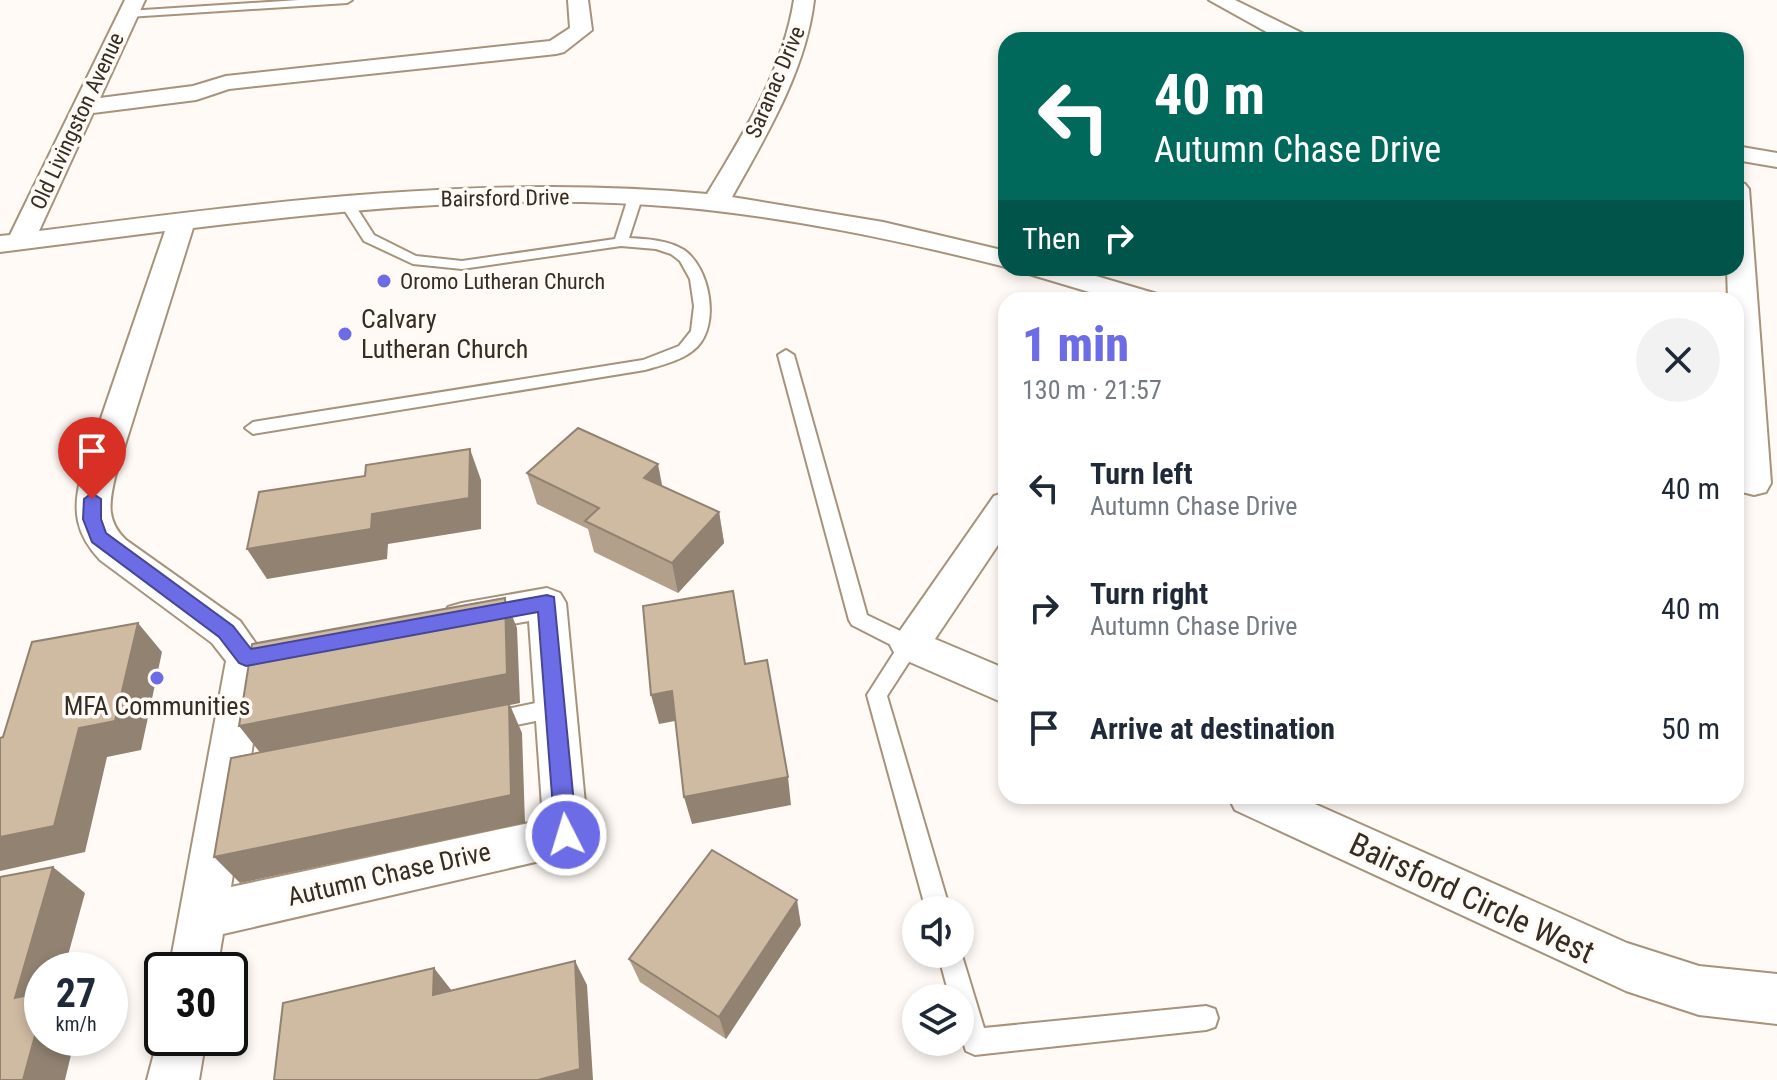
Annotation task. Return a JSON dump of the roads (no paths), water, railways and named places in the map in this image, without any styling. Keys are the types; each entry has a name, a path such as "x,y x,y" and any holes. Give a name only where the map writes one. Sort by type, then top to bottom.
{"street":[{"path":"84,107 196,93 226,83 556,47 581,30 578,0"},
{"name":"Saranac Drive","path":"715,203 763,121 801,22 804,0"},
{"path":"1219,0 1282,32"},
{"name":"Old Livingston Avenue","path":"10,243 84,107 132,7"},
{"path":"454,83 455,58"},
{"path":"196,93 190,111 221,107"},
{"path":"1744,154 1777,160"},
{"name":"Bairsford Drive","path":"10,243 348,205 515,195 635,198 767,208 934,240 998,257"},
{"path":"181,223 98,477 92,519 99,537 113,550 261,655 196,952"},
{"path":"1066,276 1120,292"},
{"path":"1744,307 1756,483"},
{"path":"998,517 910,645 998,684"},
{"name":"Autumn Chase Drive","path":"203,916 566,835 547,603 427,625"},
{"name":"Bairsford Circle West","path":"1268,804 1482,900 1633,973 1697,992 1777,999"},
{"path":"173,1080 178,1056"}],"lane":[{"path":"132,7 347,0"},
{"path":"621,242 635,198"},
{"path":"253,428 645,365 676,354 694,342 703,310 692,268 679,252 656,243 621,242 462,265 413,260 369,238 348,205"},
{"path":"786,355 859,620 910,645 877,695 934,896"},
{"path":"477,724 555,708"},
{"path":"954,968 975,1042 1206,1018"}],"place":[{"name":"Oromo Lutheran Church","path":"384,281"},
{"name":"Calvary Lutheran Church","path":"345,334"},
{"name":"MFA Communities","path":"157,678"}]}
